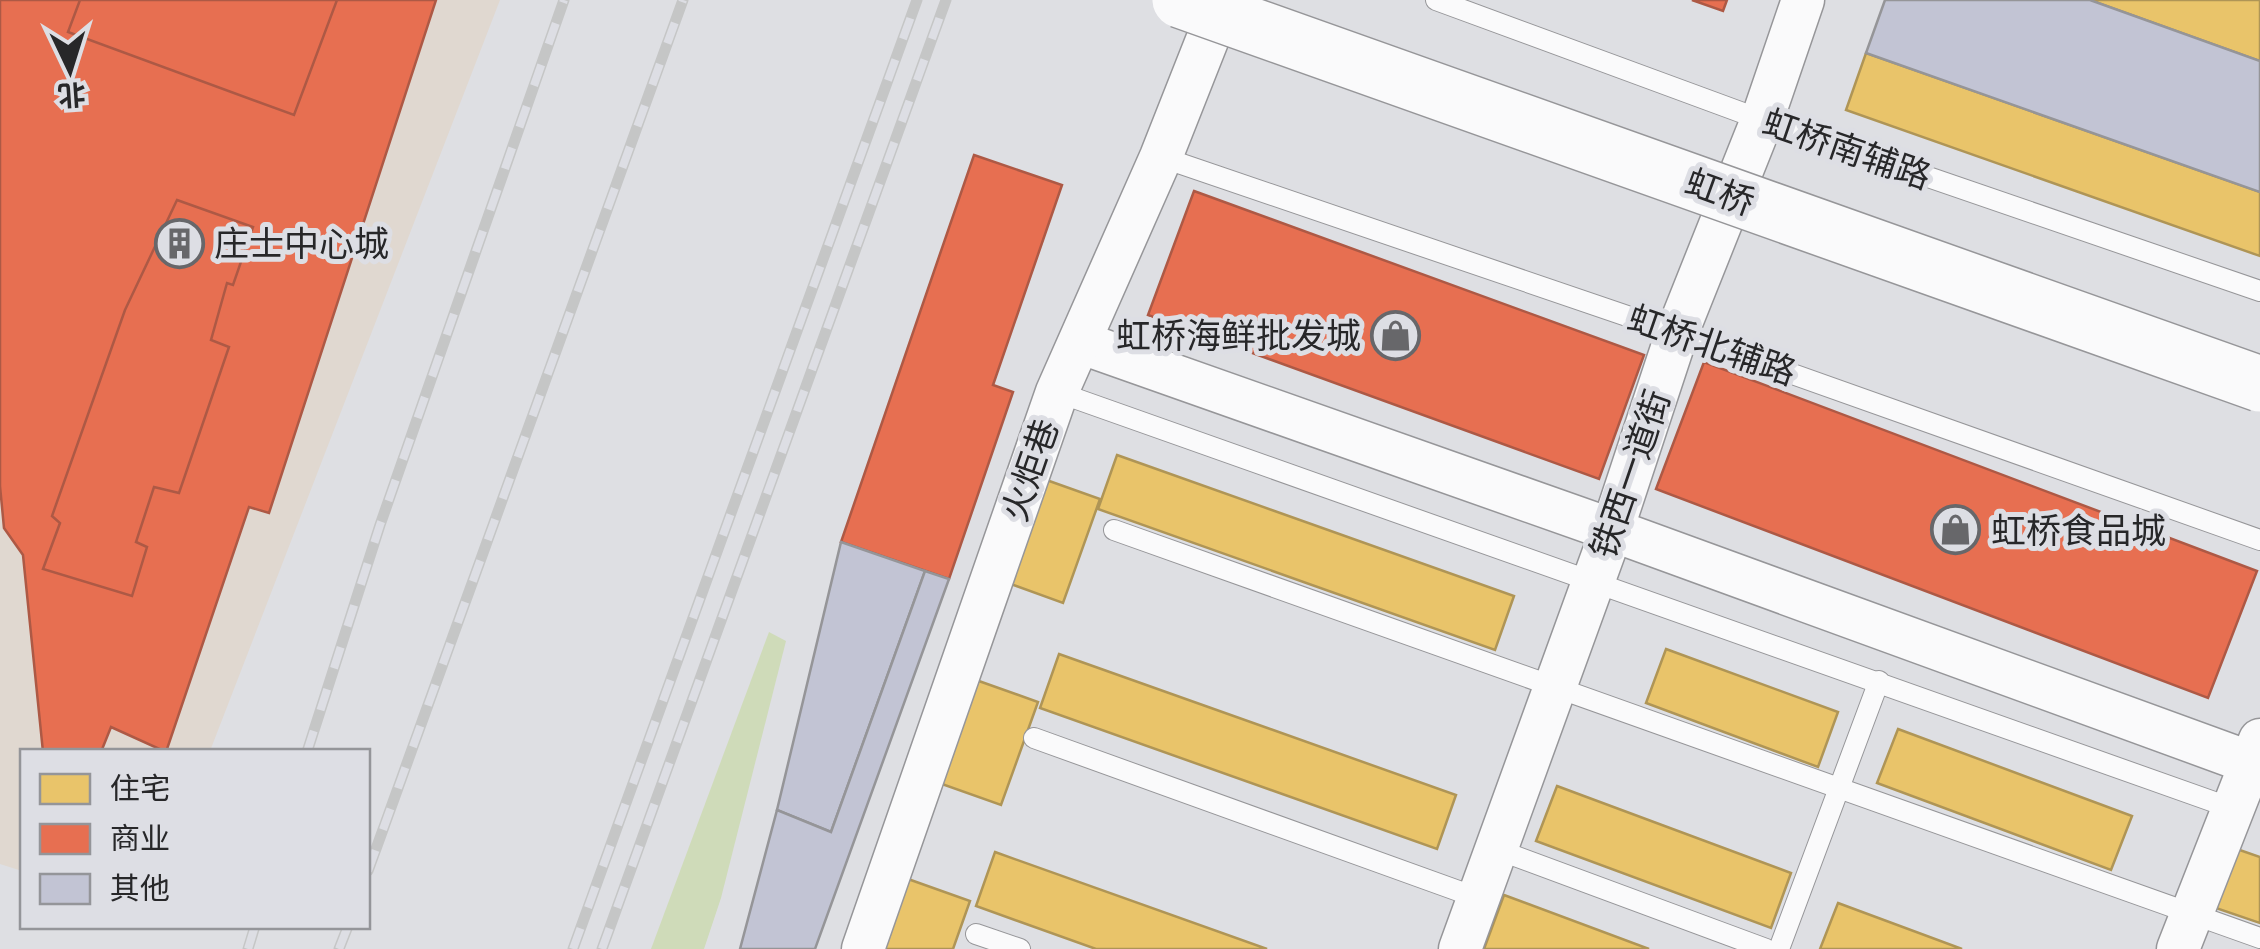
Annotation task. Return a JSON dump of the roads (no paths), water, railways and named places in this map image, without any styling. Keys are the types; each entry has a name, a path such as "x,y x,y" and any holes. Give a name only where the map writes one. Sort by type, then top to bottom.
{"main road":[{"name":"虹桥","path":"1180,0 2260,384"}],"street":[{"name":"火炬巷","path":"863,949 1057,392 1082,343 1161,157 1223,0"},
{"name":"铁西一道街","path":"1460,949 1612,530 1677,332 1762,120 1803,0"},
{"path":"1082,343 2255,751 2185,931"}],"lane":[{"name":"虹桥南辅路","path":"1436,0 1762,120 2260,291"},
{"name":"虹桥北辅路","path":"1161,157 1677,332 2260,540"},
{"path":"1057,392 2234,808"},
{"path":"1114,530 1838,788 2185,931 2260,938"},
{"path":"1779,949 1880,682"},
{"path":"1034,738 1478,898"},
{"path":"1496,848 1766,949"},
{"path":"976,934 1020,949"}],"railway":[{"path":"308,749 380,525 564,0"},
{"path":"370,865 683,0"},
{"path":"573,949 917,0"},
{"path":"602,949 946,0"},
{"path":"248,949 254,929"},
{"path":"339,949 347,929"}],"place":[{"name":"庄士中心城","path":"179,243"},
{"name":"虹桥海鲜批发城","path":"1396,335"},
{"name":"虹桥食品城","path":"1956,530"}]}
